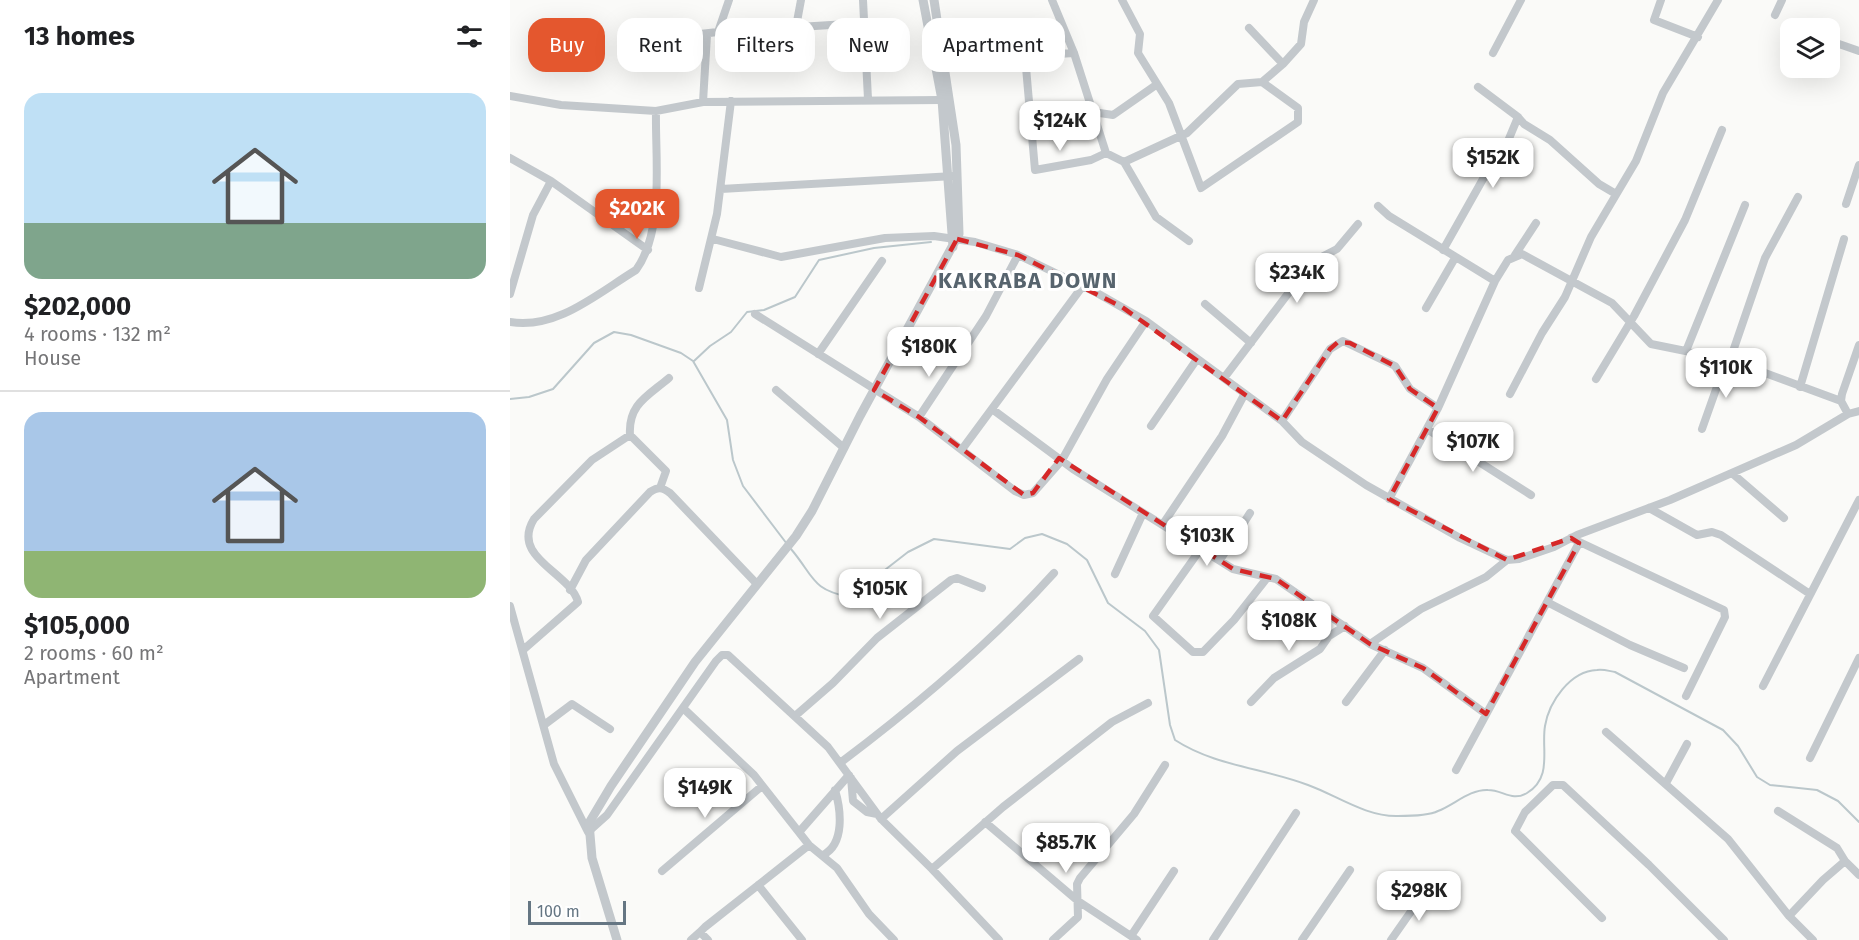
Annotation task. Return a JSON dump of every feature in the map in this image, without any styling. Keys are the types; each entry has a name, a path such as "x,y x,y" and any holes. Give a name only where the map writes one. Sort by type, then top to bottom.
{"street":[{"path":"723,18 729,0"},
{"path":"798,18 801,0"},
{"path":"863,0 863,18"},
{"path":"617,940 592,858 589,823 599,804 667,702 756,583 796,536 812,511 954,241 960,219 942,100 923,0"},
{"path":"934,0 937,18"},
{"path":"1052,0 1074,53 1106,153 1124,162 1156,217 1189,241"},
{"path":"1122,0 1140,34 1138,53 1169,103 1198,186 1204,188 1298,122 1298,108 1262,82"},
{"path":"1124,162 1182,135 1238,84 1262,82 1301,44 1304,22 1314,0"},
{"path":"1493,52 1521,0"},
{"path":"1660,0 1654,20 1698,37"},
{"path":"1510,394 1572,282 1591,237 1636,161 1662,93 1698,37 1718,0"},
{"path":"1775,15 1782,0"},
{"path":"1249,28 1283,64"},
{"path":"703,35 715,33"},
{"path":"703,102 707,35"},
{"path":"1840,44 1859,51"},
{"path":"1065,54 1074,53"},
{"path":"866,72 868,99"},
{"path":"946,72 953,118 953,176"},
{"path":"1026,72 1035,170 1091,160 1106,153"},
{"path":"1093,112 1113,115 1156,85"},
{"path":"1478,87 1524,124 1550,140 1599,184 1616,194"},
{"path":"510,96 561,105 656,111 703,102 942,100"},
{"path":"699,288 713,239 731,101"},
{"path":"510,322 538,324 563,315 636,270 648,250 655,208 656,111"},
{"path":"1443,250 1483,179 1503,153 1518,117"},
{"path":"1596,379 1629,320 1634,316 1685,220 1722,130"},
{"path":"510,158 551,181 648,250"},
{"path":"1846,204 1859,165"},
{"path":"721,189 953,176"},
{"path":"510,294 533,215 551,181"},
{"path":"1702,429 1730,360 1765,258 1798,197"},
{"path":"1686,351 1745,205"},
{"path":"1378,206 1455,258 1495,281"},
{"path":"1389,499 1438,408 1502,267 1515,255 1536,223"},
{"path":"1224,378 1312,262 1331,254 1358,224"},
{"path":"713,239 781,257 885,238 954,241 1018,255 1146,321 1282,421 1302,442 1389,499 1507,560 1519,559 1733,474 1796,445 1848,414 1859,411"},
{"path":"1800,387 1844,239"},
{"path":"1515,255 1522,254 1535,260 1612,303 1651,344 1730,360 1842,401"},
{"path":"919,417 986,316 1018,255"},
{"path":"1426,309 1455,258"},
{"path":"819,354 882,261"},
{"path":"963,448 1082,287"},
{"path":"1205,304 1251,343"},
{"path":"754,314 919,417 963,448 1015,491 1024,495 1033,492 1062,460 1107,379 1146,321"},
{"path":"1282,421 1330,350 1342,341 1395,366 1410,389 1438,408"},
{"path":"1848,414 1842,401 1859,345"},
{"path":"1151,426 1197,359"},
{"path":"570,590 586,560 650,492 660,488 666,471 630,435 630,417 634,408 669,378"},
{"path":"776,390 844,448"},
{"path":"1163,524 1222,436 1244,394"},
{"path":"992,409 1062,460 1143,513 1245,573 1276,579 1370,644 1423,668 1486,714"},
{"path":"1427,429 1532,495"},
{"path":"523,650 575,607 578,598 535,557 526,544 527,529 592,460 630,435"},
{"path":"1733,474 1784,518"},
{"path":"660,488 685,509 756,583"},
{"path":"1763,686 1859,500"},
{"path":"1649,508 1697,535 1712,532 1721,535 1810,594"},
{"path":"1115,574 1143,513"},
{"path":"1220,560 1250,513"},
{"path":"1570,538 1724,610 1725,616 1686,696"},
{"path":"1456,770 1579,543"},
{"path":"1202,547 1153,616 1193,652 1203,652 1234,620 1267,578"},
{"path":"1370,644 1421,609 1486,577 1507,560"},
{"path":"840,762 910,708 1010,622 1054,573"},
{"path":"795,716 834,682 877,638 951,580 957,578 982,588"},
{"path":"1547,602 1630,645 1684,668"},
{"path":"510,606 554,764 588,832"},
{"path":"1251,702 1274,678 1320,650 1329,636 1344,626"},
{"path":"1346,702 1385,650"},
{"path":"588,832 607,815 716,661 722,655 728,655 795,716 840,762 879,817 999,940"},
{"path":"1810,758 1859,658"},
{"path":"879,817 957,751 1079,659"},
{"path":"932,869 985,822 1112,722 1148,703"},
{"path":"544,725 572,704 610,729"},
{"path":"683,708 762,786 801,831 809,845 837,868 869,914 894,940"},
{"path":"1606,732 1728,839 1789,916 1813,940"},
{"path":"1666,783 1687,744"},
{"path":"1053,940 1078,917 1077,884 1080,878 1128,821 1166,765"},
{"path":"850,777 853,801 867,812 879,817"},
{"path":"801,831 835,790 850,777"},
{"path":"1602,918 1515,831 1525,812 1553,785 1563,785 1724,940"},
{"path":"662,871 762,786"},
{"path":"823,855 830,851 836,843 840,808 835,790"},
{"path":"1778,811 1837,848 1845,861 1859,875"},
{"path":"1213,940 1296,813"},
{"path":"985,822 1078,901 1134,938 1174,871"},
{"path":"690,940 809,845"},
{"path":"1789,916 1823,879 1845,861"},
{"path":"1302,940 1350,870"},
{"path":"758,885 802,940"},
{"path":"1391,940 1426,890"},
{"path":"700,932 708,940"}],"highlighted area":[{"path":"957,239 1018,255 1122,307 1282,421 1330,349 1338,342 1350,343 1395,366 1410,389 1438,408 1389,499 1507,560 1571,538 1579,543 1486,714 1423,668 1370,644 1276,579 1233,569 1059,458 1033,493 1024,495 919,417 874,390"}],"waterway":[{"path":"694,361 710,346 731,332 747,312 764,310 795,297 819,260 874,248 931,242"},
{"path":"510,399 529,397 553,389 594,343 614,332 631,335 681,353 693,361 727,420 733,460 743,486 787,544"},
{"path":"791,549 820,586 850,597 908,552 934,539 1010,549 1025,538 1042,534 1067,544 1087,560 1108,603 1145,631 1159,650 1170,725 1175,740 1206,756 1291,779 1374,813 1398,816 1434,813 1481,790 1493,790 1517,796 1527,793 1535,786 1543,771 1545,726 1556,698 1562,689 1578,676 1602,670 1615,672 1723,730 1738,746 1757,777 1770,785 1817,790 1838,801 1859,822"}],"district":[{"name":"KAKRABA DOWN","path":"1028,280"}]}
